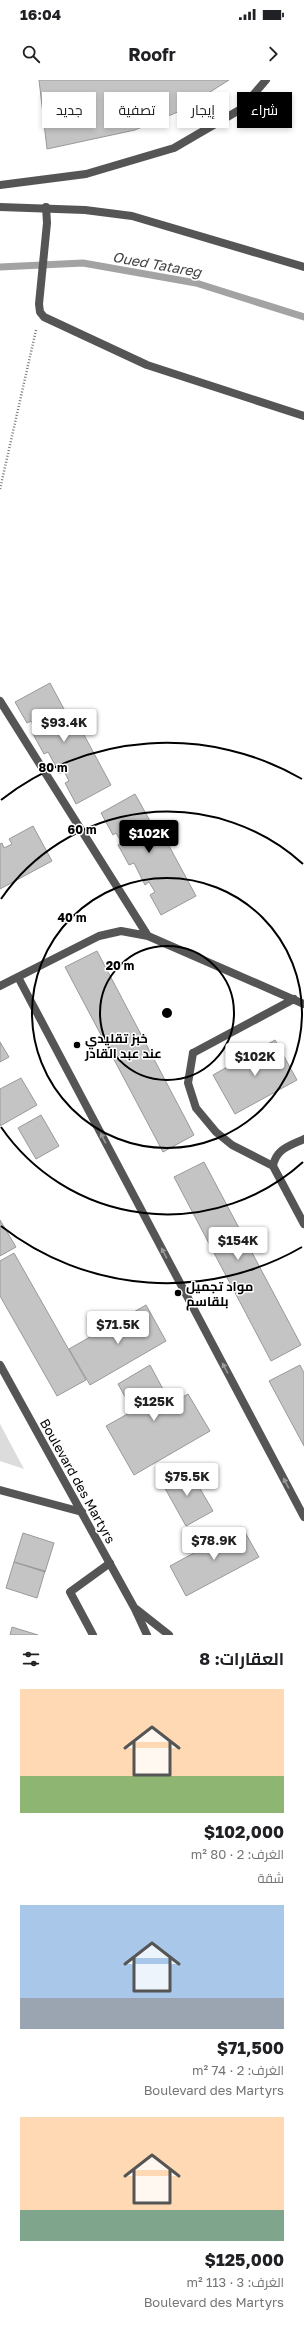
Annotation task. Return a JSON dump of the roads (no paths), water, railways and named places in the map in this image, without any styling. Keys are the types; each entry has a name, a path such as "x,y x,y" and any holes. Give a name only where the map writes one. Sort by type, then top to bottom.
{"street":[{"path":"0,185 86,174 174,148 241,109 266,80"},
{"path":"0,207 46,207 132,216 304,267"},
{"path":"46,207 47,223 40,308 48,321 147,365 304,416"},
{"path":"0,701 148,936"},
{"path":"0,986 99,936 121,931 148,936 304,1004"},
{"path":"18,977 304,1517"},
{"path":"273,1166 232,1145 216,1132 196,1108 188,1083 193,1053 294,999"},
{"path":"304,1139 280,1150 274,1157 273,1166 304,1224"},
{"name":"Boulevard des Martyrs","path":"0,1365 136,1609 147,1635"},
{"path":"0,1490 82,1512"},
{"path":"93,1635 70,1592 110,1563"},
{"path":"136,1609 169,1635"}],"waterway":[{"name":"Oued Tatareg","path":"0,267 83,263 196,283 304,317"}],"place":[{"name":"خبز تقليدي عند عبد القادر","path":"77,1045"},
{"name":"مواد تجميل بلقاسم","path":"178,1293"}]}
